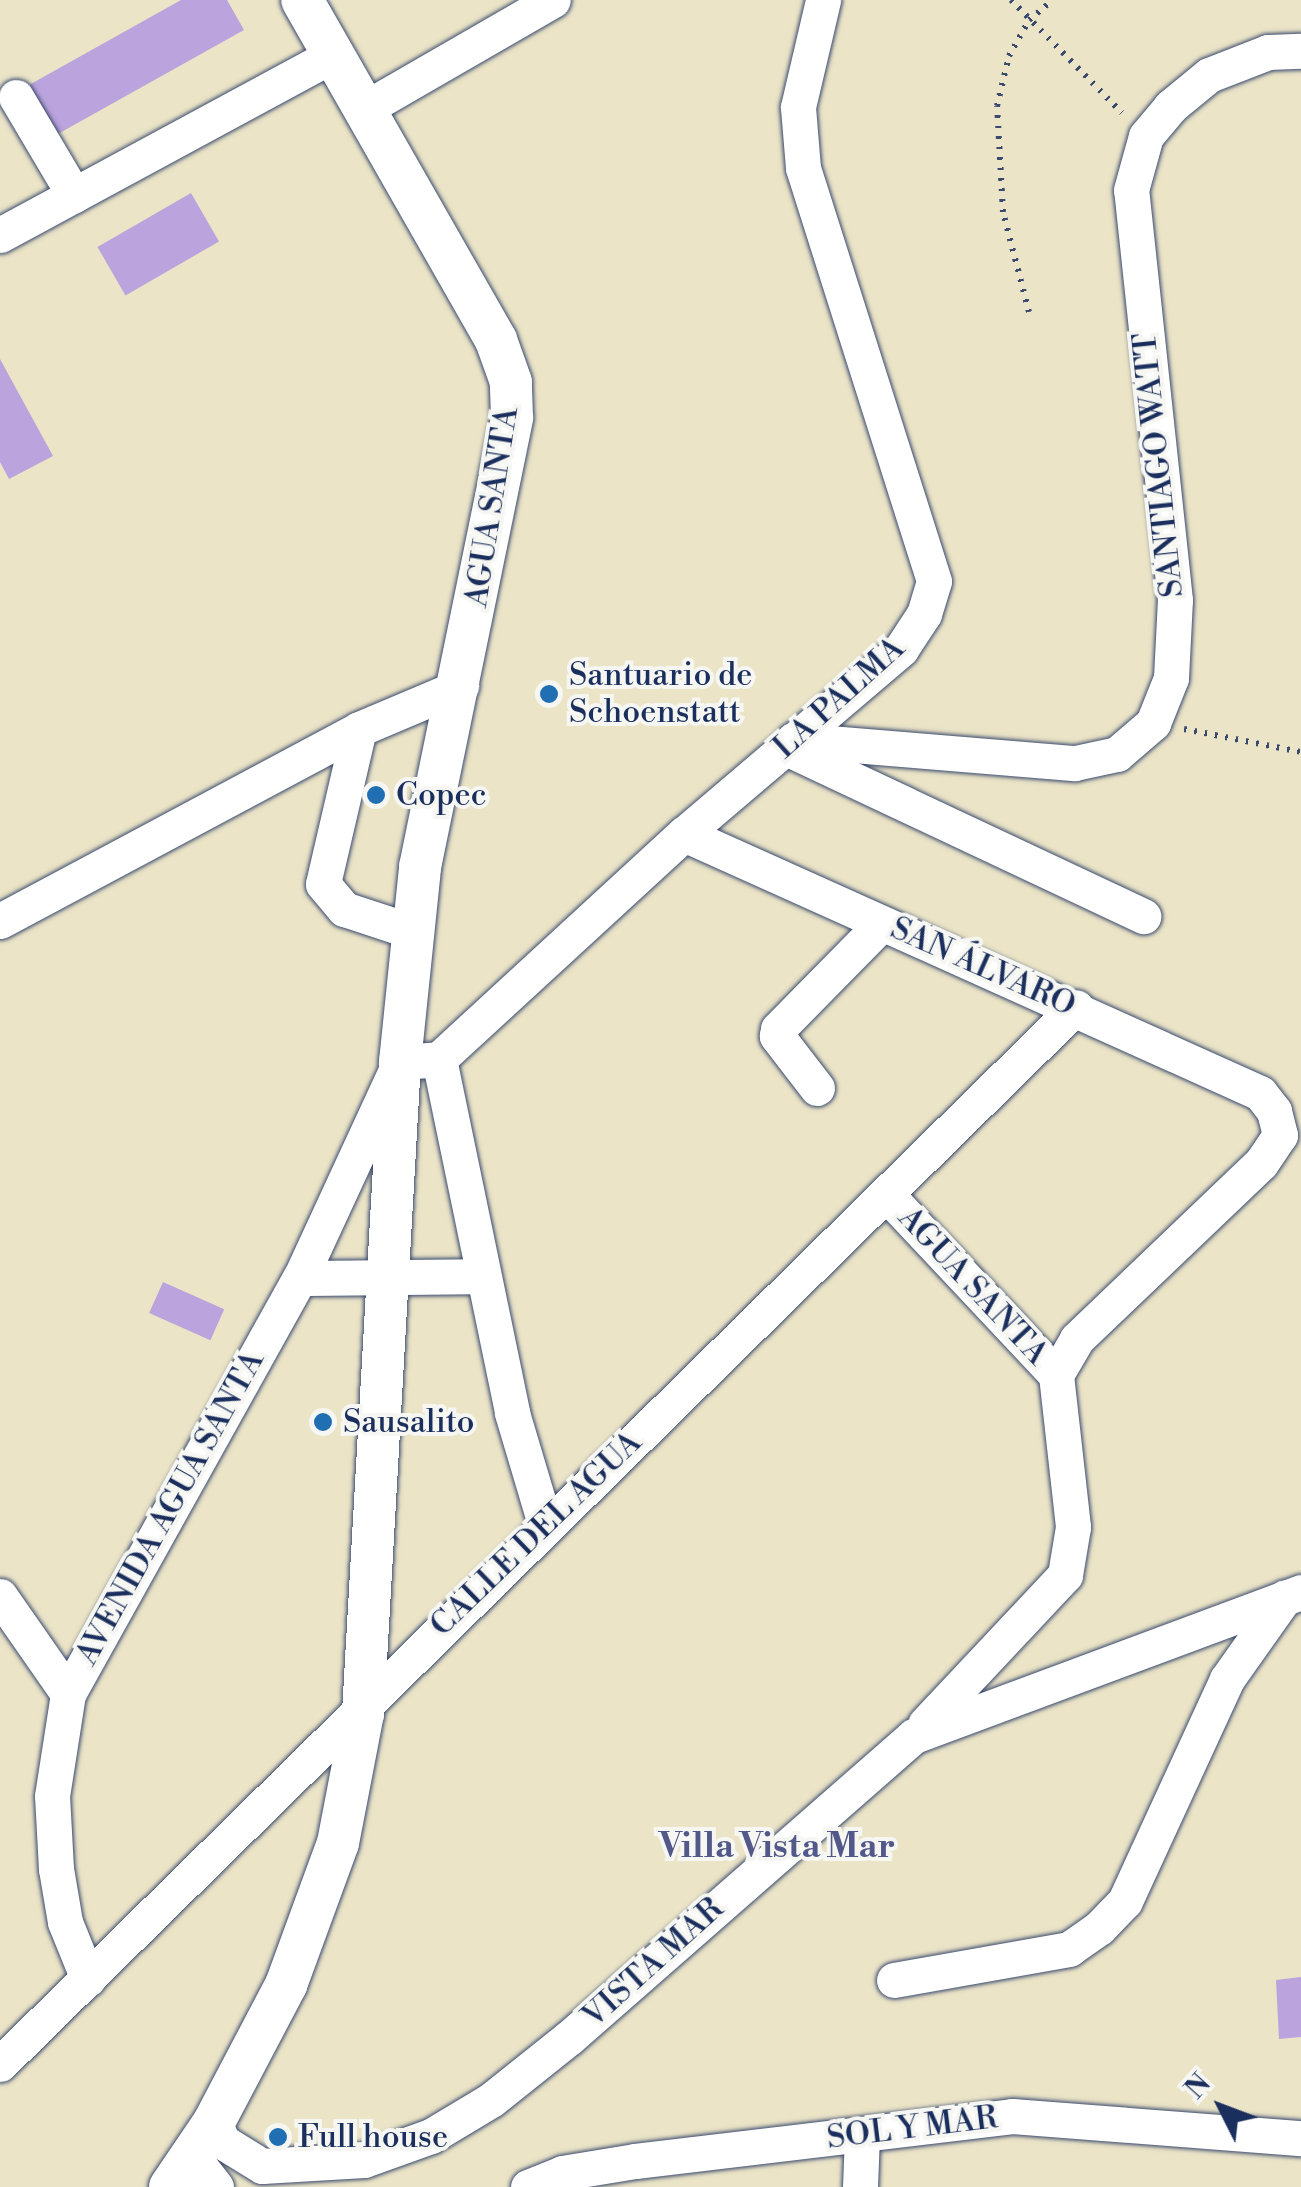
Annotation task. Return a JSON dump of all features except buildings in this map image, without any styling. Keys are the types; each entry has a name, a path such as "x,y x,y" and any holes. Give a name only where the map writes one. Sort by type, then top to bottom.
{"main road":[{"name":"AGUA SANTA","path":"198,2163 286,1985 325,1878 363,1713 388,1278 420,1061 414,932 420,867 461,686 506,456 511,382 496,340 302,0"}],"street":[{"path":"364,109 553,0"},
{"name":"LA PALMA","path":"420,1061 901,649 924,614 934,581 803,168 798,107 822,0"},
{"path":"1146,136 1209,76 1268,52 1301,51"},
{"path":"0,235 333,56"},
{"path":"16,97 74,195"},
{"name":"SANTIAGO WATT","path":"789,743 1075,763 1117,754 1154,723 1172,678 1175,600 1171,513 1133,229 1131,190 1146,136"},
{"path":"0,921 359,728 461,686"},
{"path":"359,728 323,884 344,908 414,932"},
{"path":"789,743 1143,916"},
{"name":"SAN ÁLVARO","path":"684,834 1260,1093 1274,1111 1280,1135 1260,1164 1077,1339 1056,1375"},
{"path":"817,1088 776,1036 778,1030 882,922"},
{"name":"CALLE DEL AGUA","path":"0,2064 363,1713 545,1524 888,1196 1076,1007"},
{"path":"420,1061 482,1276 545,1524"},
{"name":"AVENIDA AGUA SANTA","path":"88,1979 65,1922 56,1870 52,1796 68,1694 420,1061"},
{"name":"AGUA SANTA","path":"888,1196 1056,1375 1073,1527 1065,1575 914,1736"},
{"path":"300,1278 482,1276"},
{"name":"VISTA MAR","path":"198,2163 223,2142 238,2175 364,2160 431,2136 490,2100 914,1736 1192,1628 1293,1594"},
{"name":"VISTA MAR","path":"894,1980 1069,1949 1099,1928 1125,1902 1227,1680 1293,1594"},
{"path":"0,1596 68,1694"},
{"path":"1192,1628 1227,1680"},
{"name":"SOL Y MAR","path":"528,2187 562,2173 635,2161 1012,2116 1301,2138"},
{"path":"860,2187 862,2136"}],"path":[{"path":"1011,0 1146,136"},
{"path":"1028,312 996,157 1001,89 1028,20 1053,0"},
{"path":"1154,723 1301,752"}],"place":[{"name":"Santuario de Schoenstatt","path":"549,694"},
{"name":"Copec","path":"376,795"},
{"name":"Sausalito","path":"323,1422"},
{"name":"Full house","path":"278,2137"}],"district":[{"name":"Villa Vista Mar","path":"777,1847"}]}
